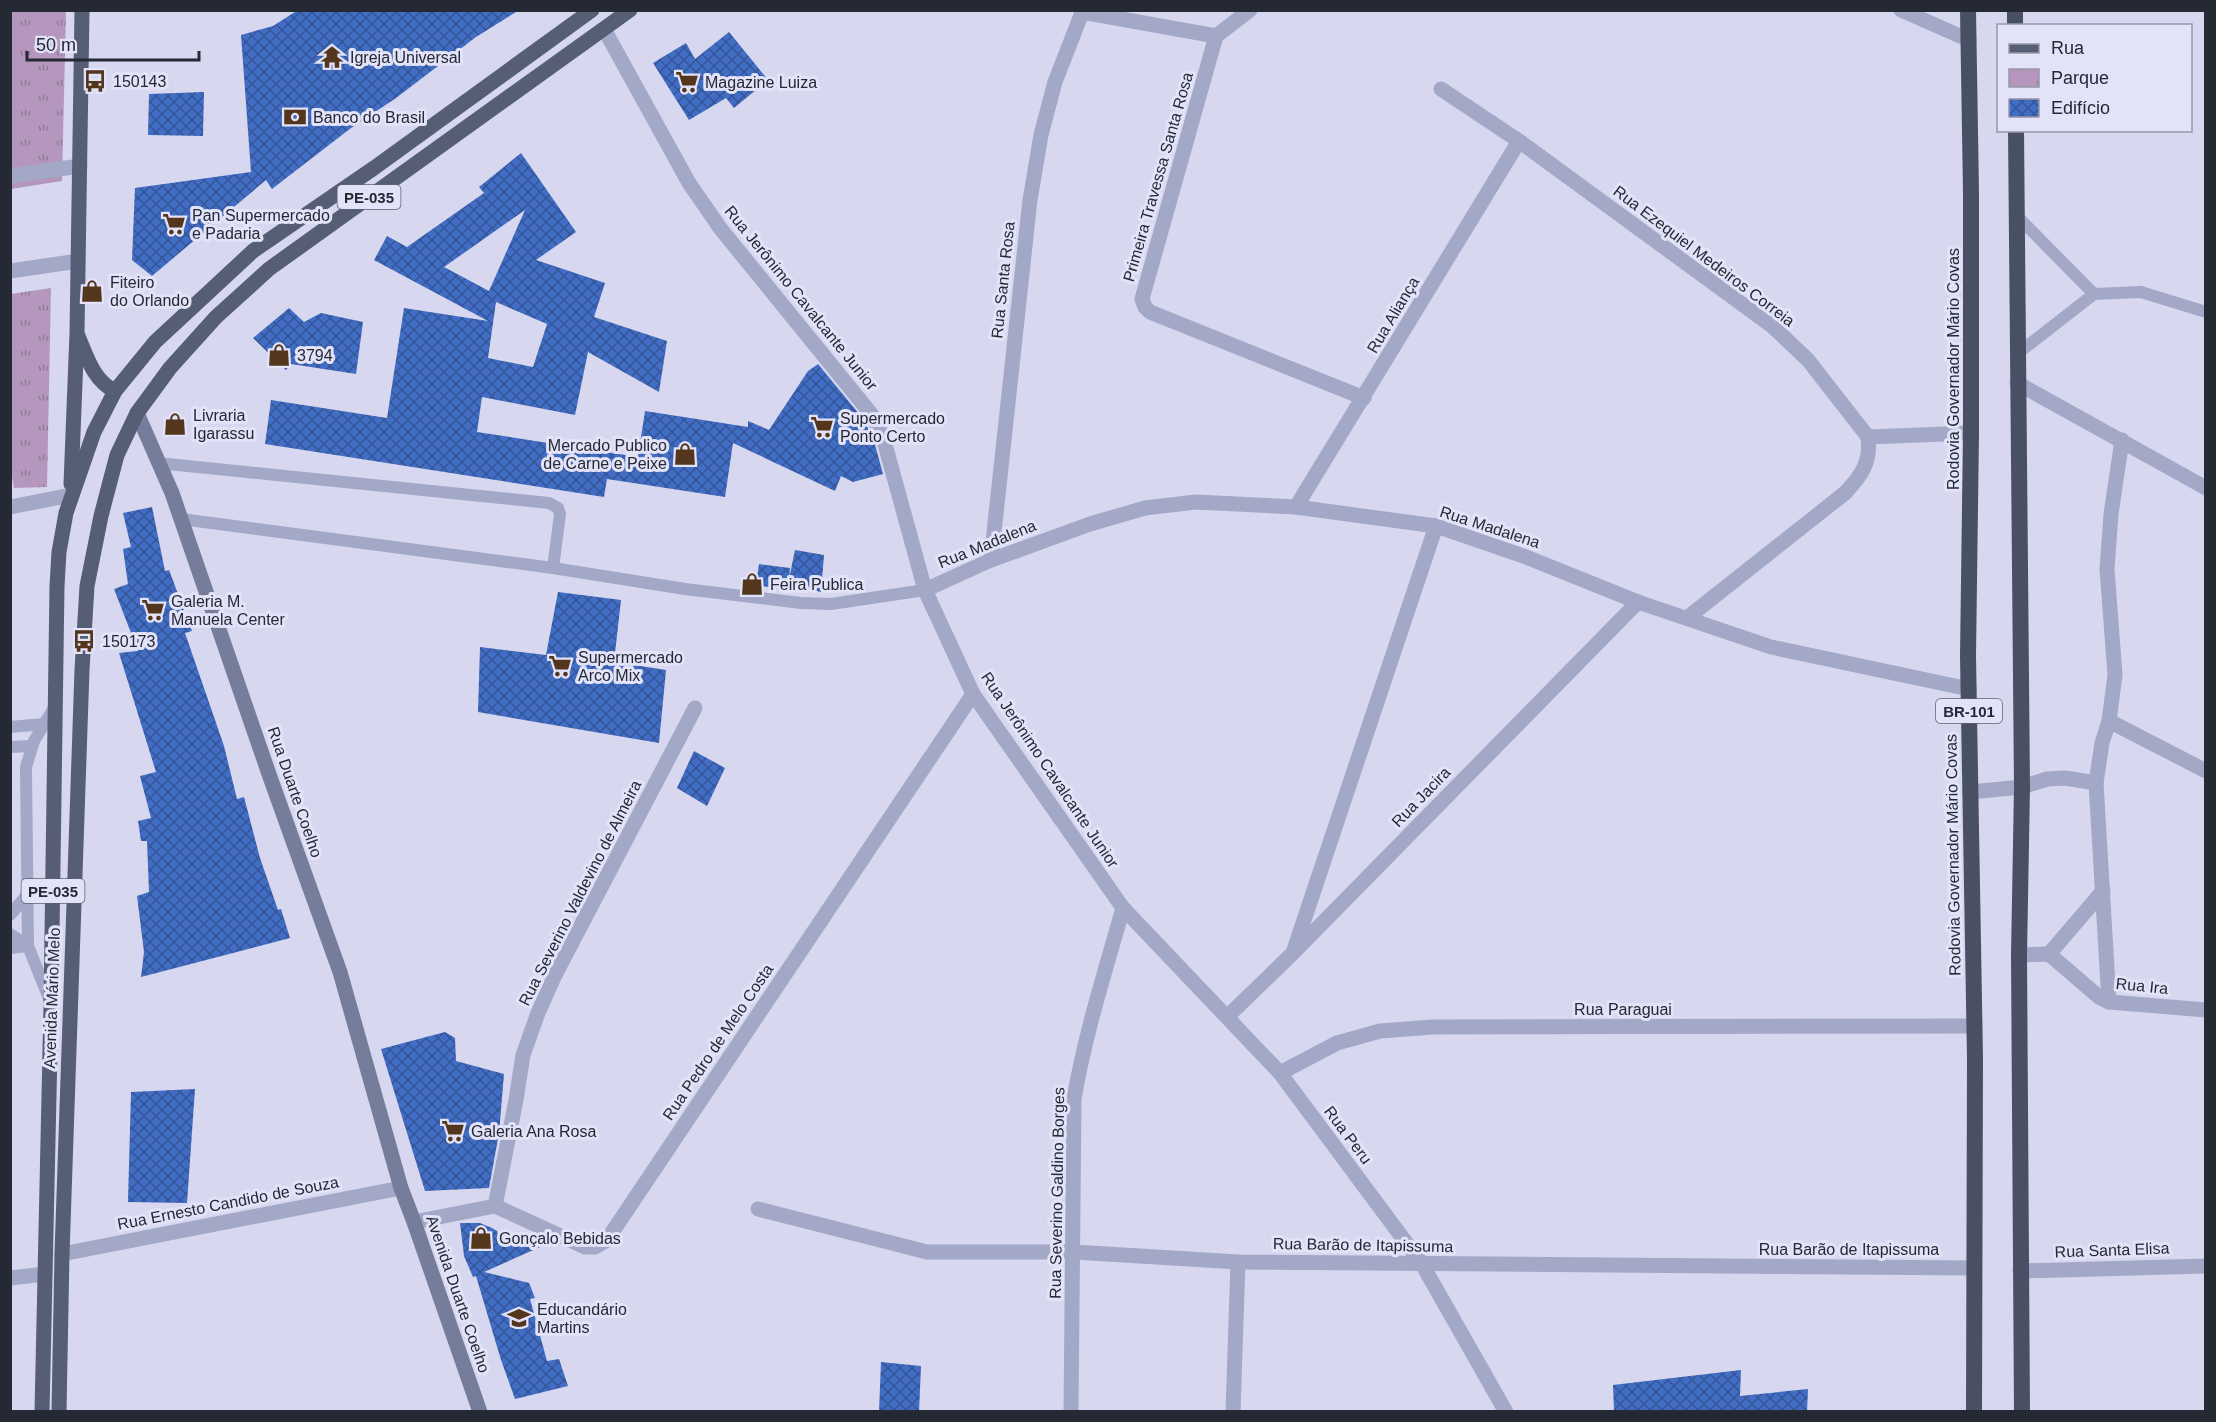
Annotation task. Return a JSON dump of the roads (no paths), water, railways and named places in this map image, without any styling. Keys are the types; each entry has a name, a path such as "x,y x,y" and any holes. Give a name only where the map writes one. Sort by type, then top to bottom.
{"highway":[{"name":"Rodovia Governador Mário Covas","path":"1968,10 1971,433 1969,689 1974,1026 1974,1412"},
{"name":"BR-101","path":"2016,132 2022,787 2019,955 2022,1412"}],"main road":[{"path":"71,495 77,333 82,10"},
{"name":"PE-035","path":"115,391 155,342 253,251 374,168 592,10"},
{"name":"PE-035","path":"137,413 170,368 201,334 269,269 630,10"},
{"path":"77,333 94,372 103,384 115,391"},
{"name":"Avenida Mário Melo","path":"45,1274 59,564 63,530 71,495 94,432 115,391"},
{"name":"Avenida Mário Melo","path":"59,1412 62,1254 81,693 87,586 101,516 117,455 137,413"},
{"name":"Rua Duarte Coelho","path":"137,413 181,519 340,972 401,1188"},
{"name":"Avenida Duarte Coelho","path":"401,1188 480,1412"},
{"name":"PE-035","path":"42,1412 45,1274"}],"street":[{"path":"1082,11 1216,36 1250,10"},
{"path":"1901,10 1916,14 1969,40"},
{"name":"Rua Santa Rosa","path":"991,560 1030,200 1041,135 1055,82 1082,11"},
{"name":"Rua Jerônimo Cavalcante Junior","path":"604,29 689,183 720,228 872,415 883,437 925,590 973,694 1123,909"},
{"name":"Primeira Travessa Santa Rosa","path":"1216,36 1142,299 1145,307 1150,312 1364,398"},
{"name":"Rua Ezequiel Medeiros Correia","path":"1441,89 1519,141 1772,326 1808,360 1868,437"},
{"name":"Rua Aliança","path":"1296,507 1519,141"},
{"path":"10,176 80,166"},
{"path":"10,271 78,261"},
{"path":"2018,383 2205,488"},
{"path":"1687,618 1855,483 1870,453 1868,437 1971,433"},
{"path":"2109,1002 2097,783 2115,675 2107,569 2111,514 2122,440"},
{"path":"10,507 71,495"},
{"name":"Rua Madalena","path":"925,590 991,560 1090,524 1145,508 1196,502 1296,507 1436,526 1526,557 1638,602 1771,647 1969,689"},
{"path":"1293,953 1436,526"},
{"name":"Rua Jacira","path":"1228,1016 1293,953 1638,602"},
{"name":"Rua Pedro de Melo Costa","path":"495,1206 585,1247 596,1247 608,1240 973,694"},
{"name":"Rua Severino Valdevino de Almeira","path":"495,1206 523,1054 538,1013 555,975 695,708"},
{"path":"2109,721 2205,771"},
{"path":"1970,792 2022,787 2056,778 2097,783"},
{"path":"2019,955 2049,954 2103,891"},
{"name":"Rua Peru","path":"1123,909 1228,1016 1280,1073 1422,1264 1506,1412"},
{"name":"Rua Severino Galdino Borges","path":"1071,1412 1074,1100 1084,1045 1123,909"},
{"name":"Rua Ira","path":"2049,954 2099,997 2109,1002 2205,1010"},
{"name":"Rua Paraguai","path":"1280,1073 1337,1043 1380,1031 1433,1027 1974,1026"},
{"name":"Rua Ernesto Candido de Souza","path":"62,1254 401,1188"},
{"path":"414,1222 495,1206"},
{"name":"Rua Barão de Itapissuma","path":"758,1209 927,1252 1074,1252 1238,1262 1974,1268"},
{"path":"1233,1412 1238,1262"},
{"name":"Rua Santa Elisa","path":"2020,1271 2205,1266"},
{"path":"10,1278 45,1274"}],"lane":[{"path":"2017,216 2094,294"},
{"path":"2018,354 2094,294 2141,292 2205,312"},
{"path":"158,463 549,502 558,507 560,514 553,568"},
{"path":"181,519 801,603 831,604 925,590"},
{"path":"51,1005 28,946 26,767 32,746 56,705"},
{"path":"10,727 44,724"},
{"path":"10,747 32,746"},
{"path":"10,915 27,896"},
{"path":"10,934 28,946"},
{"path":"10,946 28,946"}],"place":[{"name":"Igreja Universal","path":"332,57"},
{"name":"150143","path":"95,81"},
{"name":"Magazine Luiza","path":"687,82"},
{"name":"Banco do Brasil","path":"295,117"},
{"name":"Pan Supermercado e Padaria","path":"174,224"},
{"name":"Fiteiro do Orlando","path":"92,291"},
{"name":"3794","path":"279,355"},
{"name":"Livraria Igarassu","path":"175,424"},
{"name":"Supermercado Ponto Certo","path":"822,427"},
{"name":"Mercado Publico de Carne e Peixe","path":"685,454"},
{"name":"Feira Publica","path":"752,584"},
{"name":"Galeria M. Manuela Center","path":"153,610"},
{"name":"150173","path":"84,641"},
{"name":"Supermercado Arco Mix","path":"560,666"},
{"name":"Galeria Ana Rosa","path":"453,1131"},
{"name":"Gonçalo Bebidas","path":"481,1238"},
{"name":"Educandário Martins","path":"519,1318"}]}
